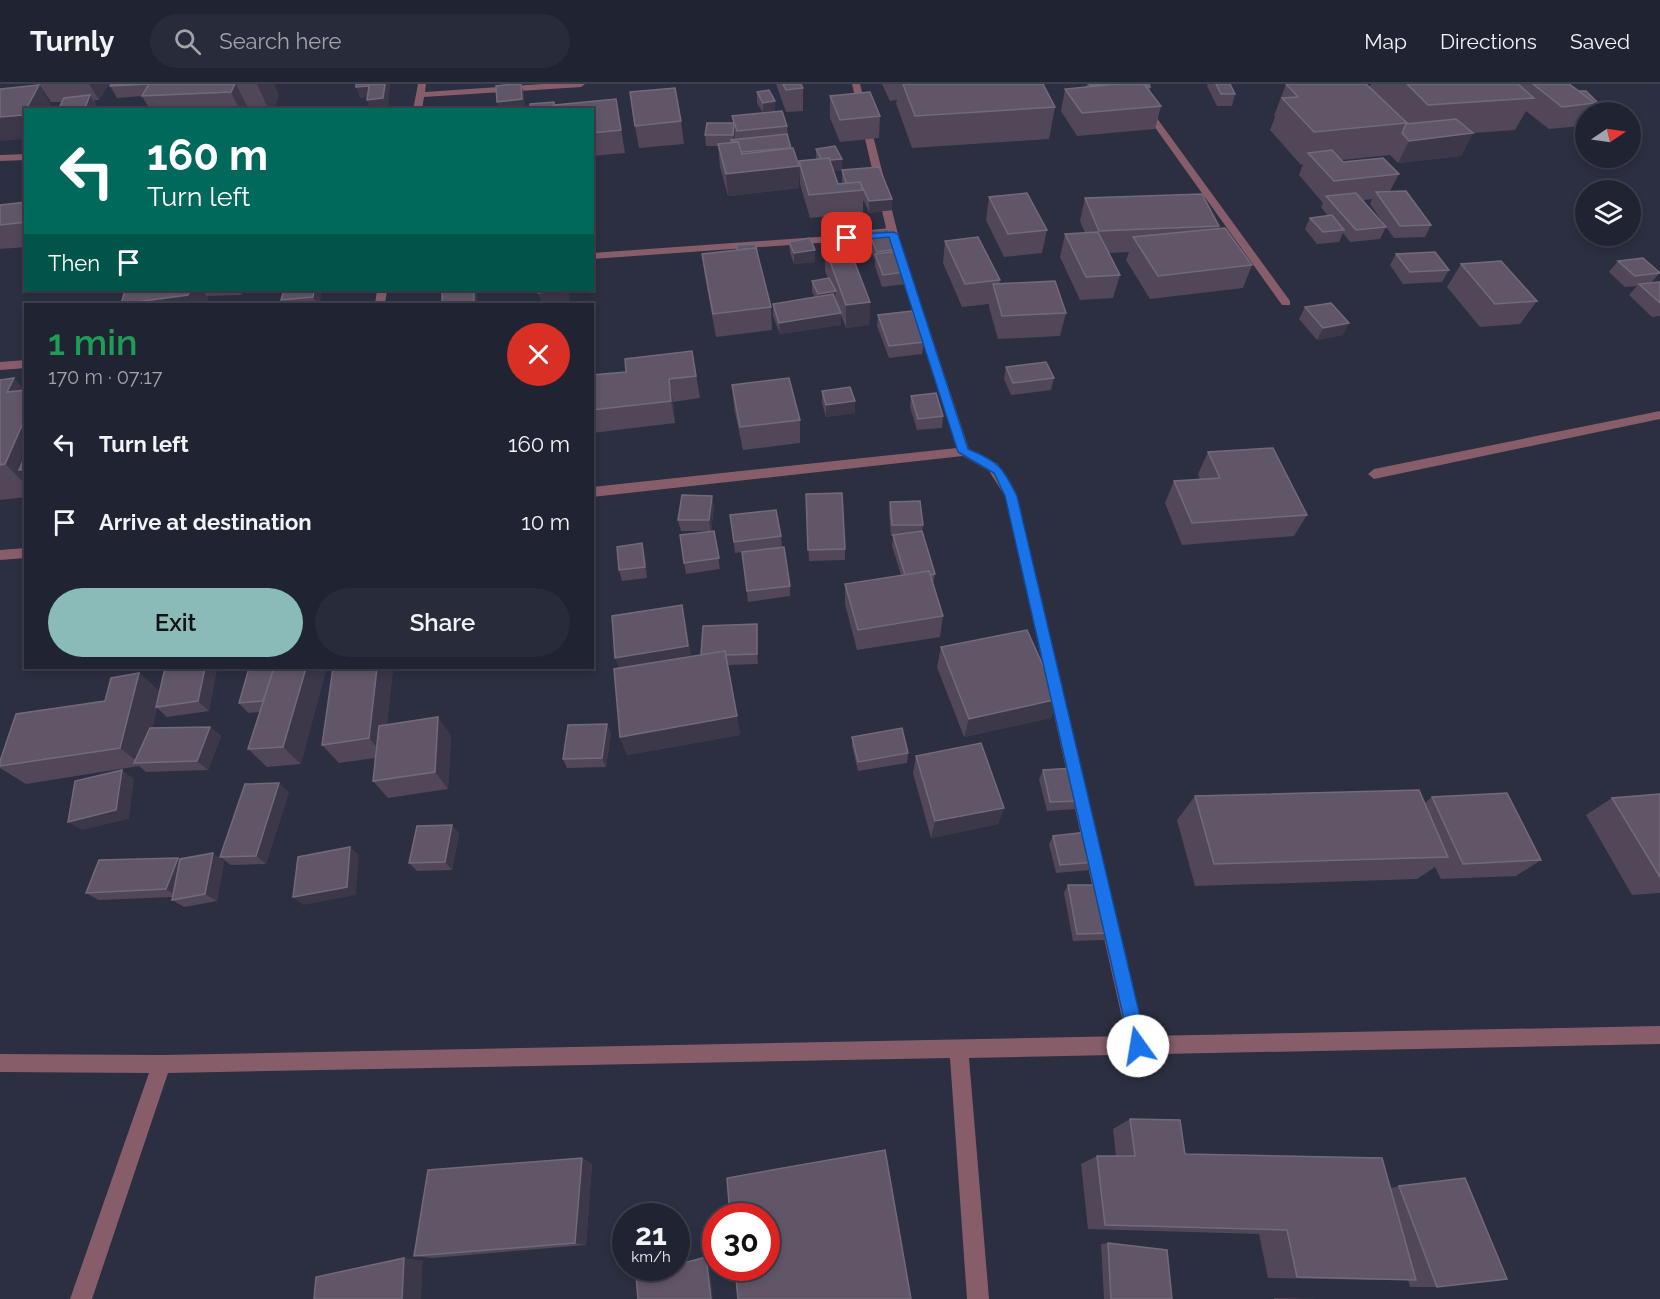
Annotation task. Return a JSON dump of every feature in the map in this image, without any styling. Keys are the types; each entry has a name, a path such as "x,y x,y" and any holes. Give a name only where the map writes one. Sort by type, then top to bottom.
{"street":[{"path":"417,108 422,84"},
{"path":"420,95 582,84"},
{"path":"856,84 893,234 964,452"},
{"path":"1128,84 1286,303"},
{"path":"0,159 24,157"},
{"path":"594,256 893,234"},
{"path":"0,366 24,364"},
{"path":"1374,474 1660,415"},
{"path":"594,492 964,452 985,460 999,471 1011,496 1138,1046"},
{"path":"0,555 24,553"},
{"path":"0,1063 162,1064 1660,1036"},
{"path":"959,1049 978,1299"},
{"path":"81,1299 162,1064"}],"building":[{"path":"111,84 149,84 110,86"},
{"path":"149,84 235,84 231,92 142,96"},
{"path":"356,84 385,84 383,98 367,100 369,86 356,87"},
{"path":"521,84 522,99 497,102 496,86"},
{"path":"783,84 801,84 803,88 786,90"},
{"path":"903,84 1043,84 1055,107 915,116"},
{"path":"1089,84 1117,84 1090,86"},
{"path":"1144,84 1161,106 1082,113 1065,89"},
{"path":"1216,84 1230,84 1235,94 1221,94"},
{"path":"1286,84 1366,84 1407,123 1314,132 1282,98 1298,97"},
{"path":"1407,84 1518,84 1534,98 1428,105"},
{"path":"1533,84 1569,84 1594,102 1575,102 1575,105 1562,107"},
{"path":"39,85 27,108 24,108 23,115 0,117 0,89"},
{"path":"675,88 681,121 635,126 630,92"},
{"path":"769,90 775,101 763,103 757,92"},
{"path":"1579,91 1586,91 1597,102"},
{"path":"870,92 880,116 840,120 830,96"},
{"path":"90,95 85,108 59,108 64,98"},
{"path":"616,99 621,130 594,133 594,108 555,108 555,105"},
{"path":"554,102 554,108 530,108 530,104"},
{"path":"782,111 787,126 737,131 732,116"},
{"path":"1456,119 1473,133 1409,141 1402,133 1406,124"},
{"path":"707,123 734,123 733,135 705,135"},
{"path":"787,134 791,148 741,152 738,142 731,140"},
{"path":"738,142 742,154 793,148 799,166 726,174 718,144"},
{"path":"835,146 842,159 821,159 816,149"},
{"path":"1332,150 1343,162 1383,158 1399,174 1334,181 1308,153"},
{"path":"829,158 838,184 860,182 863,190 809,195 799,161"},
{"path":"879,167 892,199 869,201 860,182 846,183 842,170"},
{"path":"1406,191 1431,225 1400,226 1376,192"},
{"path":"1027,193 1047,230 1008,234 989,197"},
{"path":"1356,193 1386,227 1356,230 1326,196"},
{"path":"1202,194 1219,226 1099,231 1085,198"},
{"path":"24,202 24,222 0,225 0,205"},
{"path":"1332,215 1344,230 1323,232 1310,218"},
{"path":"1225,228 1252,265 1158,276 1133,237"},
{"path":"888,229 897,249 877,252 868,231"},
{"path":"1098,232 1120,275 1086,277 1065,234"},
{"path":"978,237 1000,280 965,284 945,241"},
{"path":"810,238 815,250 794,253 789,242"},
{"path":"756,244 757,254 756,248 737,250 737,245"},
{"path":"848,245 870,302 846,305 825,248"},
{"path":"756,248 771,307 713,314 702,254"},
{"path":"897,251 906,272 883,275 875,254"},
{"path":"1435,252 1449,270 1410,272 1396,254"},
{"path":"1643,258 1660,273 1635,276 1618,261"},
{"path":"1501,261 1537,301 1495,304 1461,264"},
{"path":"829,278 836,291 818,294 812,281"},
{"path":"1055,281 1066,313 1002,316 993,284"},
{"path":"1660,282 1660,303 1639,284"},
{"path":"125,291 190,291 188,295 121,303"},
{"path":"284,291 314,291 313,297 281,300"},
{"path":"442,291 474,291 474,303 442,303"},
{"path":"833,294 841,313 779,323 773,304"},
{"path":"1331,303 1349,323 1323,328 1305,307"},
{"path":"912,311 924,342 889,346 878,315"},
{"path":"692,351 696,376 669,379 671,401 594,410 594,375 626,372 625,359"},
{"path":"1046,362 1054,378 1013,383 1006,367"},
{"path":"14,378 7,392 24,390 24,421 5,464 0,465 0,380"},
{"path":"789,378 800,420 740,427 732,385"},
{"path":"850,387 855,401 826,405 822,391"},
{"path":"936,393 943,416 918,419 911,396"},
{"path":"1273,448 1307,515 1192,523 1174,481 1220,478 1208,452"},
{"path":"24,459 24,469 19,470"},
{"path":"842,493 845,549 808,550 806,494"},
{"path":"682,495 712,496 709,520 678,520"},
{"path":"920,501 923,525 892,525 890,502"},
{"path":"776,510 781,536 734,542 730,515"},
{"path":"714,531 719,558 684,563 680,535"},
{"path":"922,531 935,574 930,575 929,571 905,575 893,535"},
{"path":"642,543 645,567 619,570 617,547"},
{"path":"784,547 790,586 747,591 742,552"},
{"path":"929,571 943,616 858,630 845,584"},
{"path":"682,605 688,646 615,658 612,616"},
{"path":"757,624 757,654 726,655 725,651 701,655 703,626"},
{"path":"1027,630 1058,699 969,719 941,647"},
{"path":"725,651 737,716 620,737 614,669"},
{"path":"165,669 205,669 198,701 156,707"},
{"path":"249,669 274,669 263,701 239,703"},
{"path":"274,669 306,669 283,747 248,749"},
{"path":"333,669 377,669 369,738 322,745"},
{"path":"139,673 120,748 0,766 16,714 105,701 111,678"},
{"path":"438,717 435,772 373,781 379,726"},
{"path":"607,724 602,758 563,759 568,725"},
{"path":"210,727 197,761 134,763 150,728"},
{"path":"902,728 908,753 858,762 852,737"},
{"path":"981,743 1004,808 935,821 916,756"},
{"path":"1074,768 1081,801 1050,802 1043,770"},
{"path":"122,770 116,810 68,822 75,781"},
{"path":"279,783 256,856 220,857 245,784"},
{"path":"1419,790 1448,857 1214,864 1195,796"},
{"path":"1507,793 1541,860 1463,864 1432,797"},
{"path":"1660,794 1660,877 1612,798"},
{"path":"452,825 445,862 409,863 417,826"},
{"path":"1087,832 1096,862 1060,865 1053,836"},
{"path":"350,847 347,887 293,897 298,857"},
{"path":"213,853 205,894 172,900 180,859"},
{"path":"178,858 166,889 86,893 99,860"},
{"path":"1068,885 1100,885 1111,933 1077,934"},
{"path":"1130,1119 1180,1120 1185,1154 1382,1158 1416,1280 1297,1277 1287,1230 1105,1225 1097,1156 1135,1156"},
{"path":"885,1150 911,1299 738,1299 736,1281 780,1281 780,1203 729,1203 727,1178"},
{"path":"582,1158 575,1243 414,1256 428,1170"},
{"path":"1465,1178 1507,1279 1437,1287 1399,1186"},
{"path":"1108,1243 1167,1250 1172,1299 1111,1299"},
{"path":"404,1258 402,1299 314,1299 316,1277"},
{"path":"702,1258 702,1281 709,1281 711,1299 638,1299 636,1281 690,1281 690,1261"}],"route":[{"path":"847,238 893,234 964,452 985,460 999,471 1011,496 1138,1046"}]}
